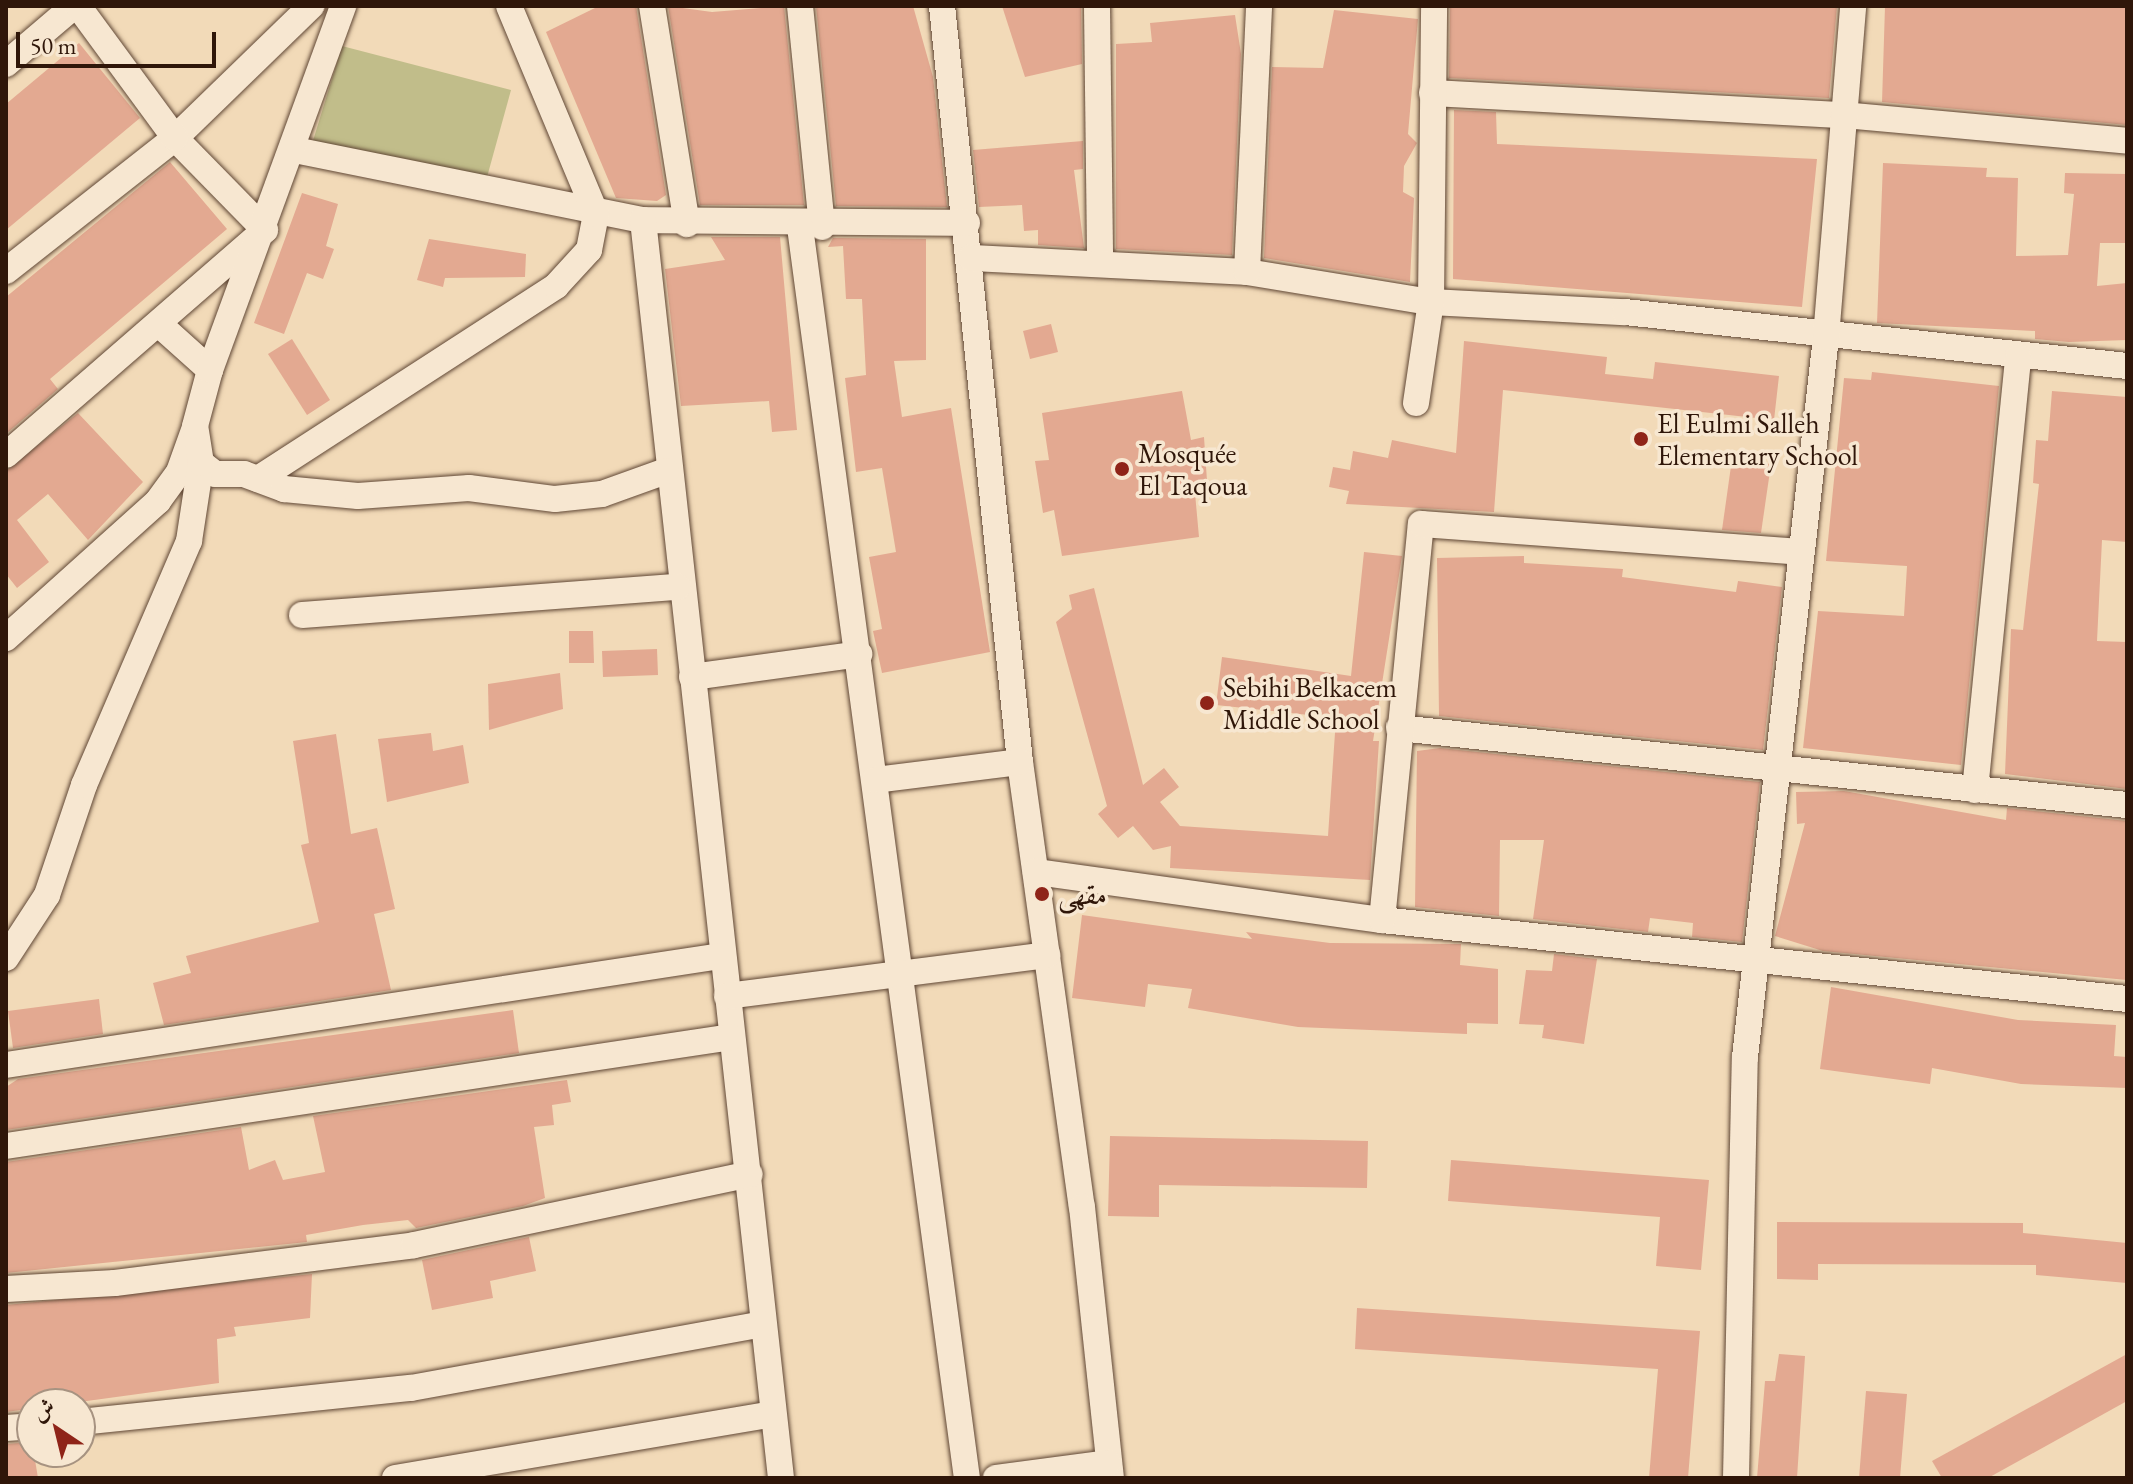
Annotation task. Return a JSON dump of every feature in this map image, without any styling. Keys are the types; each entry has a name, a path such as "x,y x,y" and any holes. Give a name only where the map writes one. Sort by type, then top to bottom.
{"street":[{"path":"6,64 76,6 175,138 265,230"},
{"path":"6,271 175,138 311,6"},
{"path":"11,624 158,501 179,472 210,370 295,150 343,6"},
{"path":"258,479 556,286 589,250 596,214 509,6"},
{"path":"652,6 687,224"},
{"path":"800,6 811,227 859,654 898,972 967,1478"},
{"path":"942,6 971,258 1020,762 1047,955 1109,1470 996,1478"},
{"path":"1097,6 1100,262"},
{"path":"1247,272 1259,6"},
{"path":"1416,403 1431,302 1434,6"},
{"path":"1736,1478 1745,1057 1826,337 1853,6"},
{"path":"1432,93 1844,115 2127,141"},
{"path":"295,150 596,214 643,220 811,227 967,223"},
{"path":"643,220 678,587 692,677 721,956 750,1174 781,1478"},
{"path":"6,455 161,326 265,230"},
{"path":"971,258 1100,262 1247,272 1431,302 1625,312 1826,337 2127,366"},
{"path":"161,326 210,370"},
{"path":"1975,790 2018,357"},
{"path":"6,958 47,895 84,785 164,608 189,541 201,463 195,426"},
{"path":"201,463 215,474 258,479 308,494 492,489 555,499 602,494 666,471"},
{"path":"1382,920 1417,530 1427,520 1801,552"},
{"path":"302,615 678,587"},
{"path":"692,677 859,654"},
{"path":"1399,728 2127,805"},
{"path":"875,780 1020,762"},
{"path":"1036,872 1382,920 2127,999"},
{"path":"727,996 1047,955"},
{"path":"6,1065 721,956"},
{"path":"6,1146 731,1037"},
{"path":"6,1289 115,1283 414,1245 750,1174"},
{"path":"96,1420 411,1388 763,1324"},
{"path":"395,1478 773,1414"}],"shaded area":[{"path":"342,46 511,90 484,188 312,144"}],"building":[{"path":"599,6 636,6 666,195 657,201 616,198 546,32"},
{"path":"668,6 712,12 784,6 804,205 700,205"},
{"path":"816,6 913,6 933,77 947,207 836,206"},
{"path":"1002,6 1081,6 1082,64 1025,77"},
{"path":"1450,6 1837,6 1829,98 1449,78"},
{"path":"1885,6 2125,8 2127,125 1882,102"},
{"path":"1334,10 1418,19 1408,134 1417,143 1404,166 1403,192 1414,198 1410,282 1264,258 1272,67 1323,68"},
{"path":"1235,15 1241,54 1232,255 1116,249 1116,44 1152,42 1150,23"},
{"path":"79,43 140,118 6,230 6,104"},
{"path":"1454,110 1496,112 1497,144 1817,159 1802,307 1453,279"},
{"path":"1083,141 1083,169 1074,170 1084,248 1038,245 1038,230 1024,231 1022,205 979,207 973,150"},
{"path":"170,162 227,229 50,379 58,389 6,434 6,297"},
{"path":"1883,163 1987,168 1986,177 2018,178 2016,256 2068,255 2074,194 2064,193 2065,173 2127,174 2127,243 2100,243 2097,286 2127,283 2127,340 2069,342 2035,339 2035,331 1877,323"},
{"path":"302,193 338,204 326,246 334,249 323,279 307,273 284,334 254,323"},
{"path":"711,237 780,237 797,430 772,432 769,401 681,406 665,269 725,260"},
{"path":"833,238 926,239 926,360 894,361 902,417 951,408 990,652 882,673 873,631 882,629 869,557 896,552 882,468 856,472 845,378 866,375 862,299 846,299 843,246 828,247"},
{"path":"429,239 526,254 525,277 445,278 443,287 417,280"},
{"path":"1051,324 1058,352 1030,359 1023,331"},
{"path":"292,339 330,400 307,415 268,354"},
{"path":"1464,341 1607,357 1605,374 1653,379 1655,362 1779,376 1774,420 1503,390 1494,512 1346,504 1349,491 1329,487 1333,467 1350,470 1353,451 1388,458 1392,440 1456,453"},
{"path":"1872,372 1999,386 1961,765 1803,748 1818,611 1904,616 1907,566 1826,561 1844,378 1871,380"},
{"name":"Mosquée El Taqoua","path":"1182,391 1191,440 1204,437 1207,481 1194,482 1199,537 1062,556 1054,510 1043,513 1035,461 1049,460 1042,413"},
{"path":"2052,391 2127,397 2127,542 2102,540 2097,641 2127,642 2127,789 2005,774 2011,629 2023,630 2039,484 2033,483 2036,440 2048,441"},
{"path":"78,413 143,482 88,540 48,494 17,520 49,562 17,588 6,574 6,471"},
{"path":"1732,459 1771,464 1761,533 1722,530"},
{"path":"1364,552 1402,556 1373,741 1379,741 1370,880 1170,868 1171,846 1153,850 1133,826 1118,838 1098,814 1107,806 1056,622 1072,609 1069,595 1094,588 1143,785 1164,768 1179,787 1160,802 1180,826 1328,836 1336,718 1216,705 1222,657 1351,676"},
{"path":"1524,556 1524,563 1623,569 1622,577 1736,592 1738,581 1782,587 1763,750 1439,716 1437,558"},
{"path":"569,631 593,631 594,663 569,663"},
{"path":"657,649 658,675 603,677 602,651"},
{"path":"560,673 563,709 489,730 488,684"},
{"path":"431,733 433,751 463,745 469,783 387,802 378,739"},
{"path":"336,734 351,834 377,828 395,909 374,914 391,990 164,1025 153,983 191,973 186,956 319,922 301,845 309,843 293,741"},
{"path":"1440,748 1760,782 1742,942 1692,937 1693,923 1650,918 1648,932 1533,919 1544,840 1500,840 1499,916 1415,907 1417,751"},
{"path":"1844,791 2006,820 2007,808 2127,821 2127,980 1823,951 1775,936 1805,823 1797,824 1796,792"},
{"path":"1082,915 1252,939 1246,932 1330,943 1461,944 1460,965 1498,969 1498,1024 1467,1023 1467,1034 1298,1027 1188,1008 1192,989 1148,984 1145,1007 1072,998"},
{"path":"1554,954 1597,959 1584,1044 1542,1038 1544,1025 1519,1024 1526,970 1552,971"},
{"path":"1831,987 2018,1020 2116,1025 2114,1056 2127,1057 2127,1088 2021,1084 1932,1068 1930,1084 1820,1069"},
{"path":"99,999 103,1034 13,1048 8,1011"},
{"path":"513,1010 519,1053 6,1130 6,1087 18,1079"},
{"path":"567,1080 571,1102 552,1105 554,1125 534,1127 545,1198 523,1206 416,1228 408,1220 306,1235 307,1242 6,1273 6,1162 241,1127 249,1170 275,1160 283,1180 325,1172 313,1116"},
{"path":"1110,1136 1368,1141 1367,1188 1159,1185 1159,1217 1108,1216"},
{"path":"1451,1160 1709,1180 1701,1270 1656,1266 1660,1217 1448,1201"},
{"path":"1777,1222 2023,1223 2023,1233 2127,1243 2127,1283 2036,1275 2036,1265 1818,1264 1818,1280 1777,1279"},
{"path":"529,1237 536,1271 490,1281 493,1298 432,1310 422,1260"},
{"path":"312,1274 310,1318 234,1327 236,1336 217,1339 219,1383 96,1400 96,1388 16,1388 16,1411 6,1412 6,1305"},
{"path":"1357,1308 1700,1331 1688,1478 1649,1478 1658,1369 1355,1349"},
{"path":"1779,1354 1805,1356 1797,1478 1757,1478 1765,1381 1775,1381"},
{"path":"2127,1354 2127,1401 1988,1478 1942,1478 1932,1461"},
{"path":"1866,1391 1907,1394 1900,1478 1859,1478"},
{"path":"16,1443 16,1468 36,1468 38,1478 6,1478 6,1444"}],"place":[{"name":"El Eulmi Salleh Elementary School","path":"1641,439"},
{"name":"Mosquée El Taqoua","path":"1122,469"},
{"name":"Sebihi Belkacem Middle School","path":"1207,703"},
{"name":"مقهى","path":"1042,894"}]}
